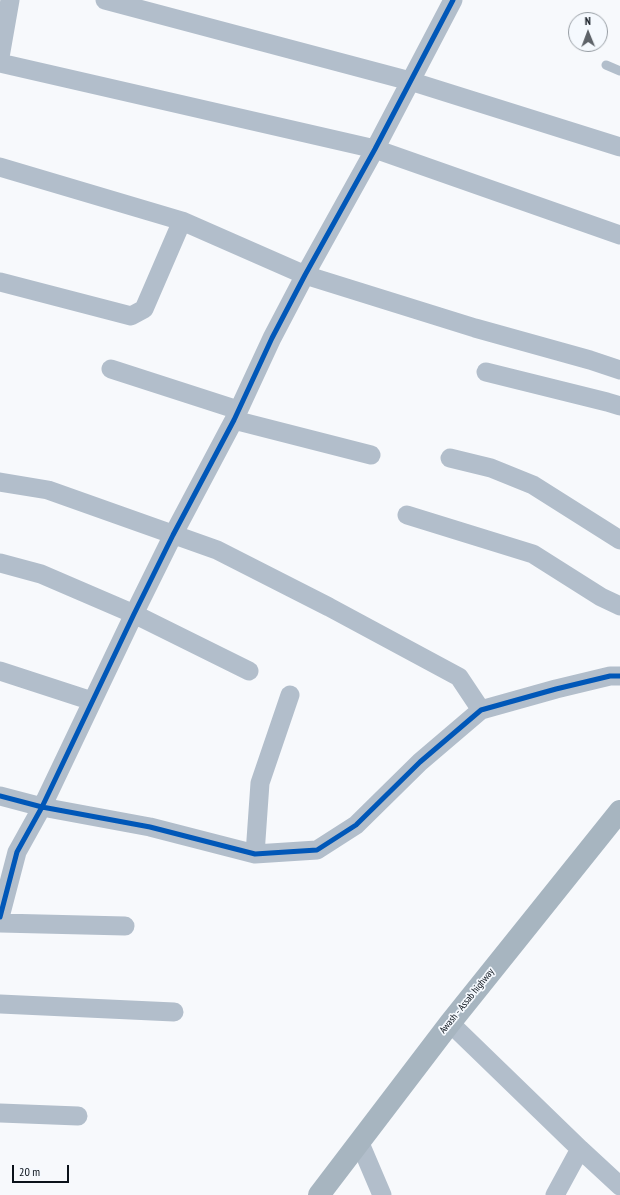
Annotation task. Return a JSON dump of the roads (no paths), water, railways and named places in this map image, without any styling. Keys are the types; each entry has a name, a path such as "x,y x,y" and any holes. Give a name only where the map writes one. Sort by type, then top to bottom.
{"main road":[{"name":"Awash - Assab highway","path":"319,1195 450,1023 620,811"}],"street":[{"path":"0,57 10,0"},
{"path":"105,0 410,81 620,147"},
{"path":"0,917 18,852 42,807 173,535 236,415 272,338 375,149 453,0"},
{"path":"0,63 375,149 620,235"},
{"path":"0,167 182,221 305,275 475,328 590,360 620,370"},
{"path":"0,282 131,316 144,308 182,221"},
{"path":"111,369 236,415 371,454"},
{"path":"486,372 620,406"},
{"path":"450,458 491,468 533,485 620,540"},
{"path":"0,482 48,490 217,550 330,607 459,677 481,710"},
{"path":"407,515 533,554 601,597 620,606"},
{"path":"0,563 41,574 134,614 249,671"},
{"path":"0,671 92,701"},
{"path":"0,796 42,807 150,828 255,854 317,850 356,825 420,762 481,710 572,685 610,676 620,676"},
{"path":"255,854 260,783 290,695"},
{"path":"0,923 125,926"},
{"path":"0,1004 174,1012"},
{"path":"450,1023 620,1186"},
{"path":"0,1113 78,1116"},
{"path":"359,1141 382,1195"},
{"path":"555,1195 580,1149"}],"lane":[{"path":"606,65 620,71"}]}
